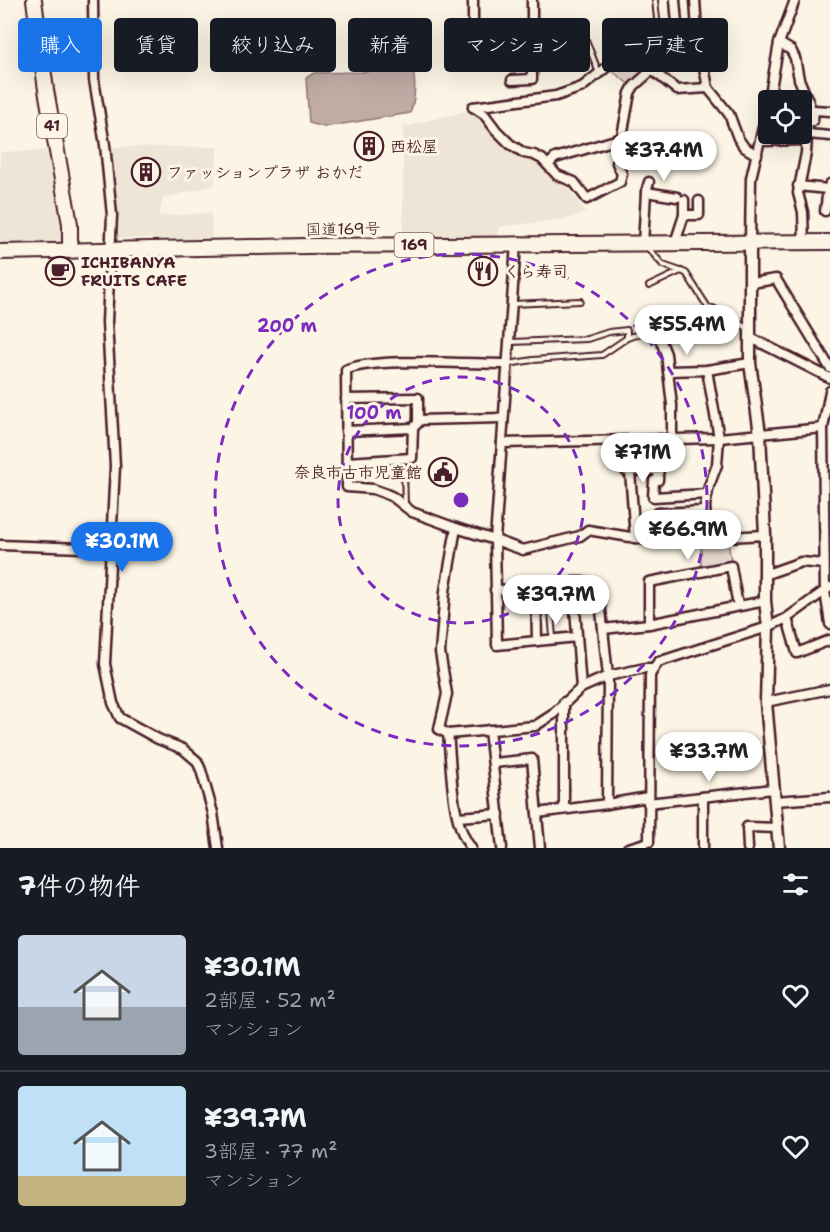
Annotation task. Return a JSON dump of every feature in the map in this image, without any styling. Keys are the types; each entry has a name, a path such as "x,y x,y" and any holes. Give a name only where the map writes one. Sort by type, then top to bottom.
{"main road":[{"name":"41","path":"34,0 46,90 70,224 70,251"},
{"name":"国道169号","path":"0,252 829,242"}],"street":[{"path":"93,0 94,80 105,145 112,214 106,322 116,466 105,664 114,707 120,718 183,749 197,761 208,795 219,848"},
{"path":"473,0 473,18"},
{"path":"512,80 532,79 532,0"},
{"path":"675,0 677,18"},
{"path":"695,0 696,18"},
{"path":"771,90 779,43 795,0"},
{"path":"779,43 791,50 803,90"},
{"path":"602,72 582,87 556,96 473,107 479,110 510,144 524,153 542,159 557,175 574,182 587,199 620,182 622,174 617,163 630,93 634,86 650,72"},
{"path":"654,72 677,90 708,88"},
{"path":"705,72 708,88 729,114 738,138 744,147 757,154"},
{"path":"812,123 814,110 830,111"},
{"path":"812,133 830,136"},
{"path":"548,165 555,158 622,138"},
{"path":"760,144 751,178 750,363 760,434 765,535 765,601 768,627 766,702 779,848"},
{"path":"804,242 803,212 798,186 806,144"},
{"path":"643,244 646,192 649,182"},
{"path":"798,186 829,187 825,211"},
{"path":"646,192 681,198 684,216 675,243"},
{"path":"684,216 699,215 699,201"},
{"path":"516,244 495,540 497,645 577,637"},
{"path":"751,283 776,279 830,368"},
{"path":"656,329 666,354 672,405 672,439"},
{"path":"751,334 830,378"},
{"path":"507,364 390,363 352,367 346,370 347,488 373,489 393,497 412,512 523,550 580,536 588,530 654,541 765,535"},
{"path":"668,371 707,370 750,363"},
{"path":"707,370 719,438 717,465 707,494 705,511 707,538"},
{"path":"830,391 822,428 824,564 830,624"},
{"path":"346,399 418,398 418,423 413,428 346,431"},
{"path":"418,420 503,418"},
{"path":"346,462 412,458 413,428"},
{"path":"502,443 719,438 822,428"},
{"path":"660,439 658,480 654,481 653,497 707,494"},
{"path":"635,538 628,471 659,470"},
{"path":"657,513 705,511"},
{"path":"456,528 445,591 440,652 447,694 439,729 448,734 535,726 552,715 581,688 608,676 654,668"},
{"path":"0,545 110,549"},
{"path":"764,575 801,562 824,564"},
{"path":"649,624 648,582 731,566 738,606"},
{"path":"581,688 573,582 589,582 599,592 608,676 607,804"},
{"path":"495,590 536,589 537,641"},
{"path":"628,848 649,845 650,675 658,662 768,627 787,618 827,589"},
{"path":"603,629 649,624 765,601"},
{"path":"787,618 797,653 830,640"},
{"path":"766,702 830,689"},
{"path":"564,702 564,809"},
{"path":"489,730 502,848"},
{"path":"448,734 458,817 465,839 471,848"},
{"path":"494,763 532,759 540,848"},
{"path":"537,813 607,804 773,789"},
{"path":"703,797 703,848"},
{"path":"775,801 830,797"},
{"path":"458,817 499,814"},
{"path":"748,848 747,827 778,828"}],"lane":[{"path":"655,0 659,18"},
{"path":"590,50 599,74"},
{"path":"643,244 663,265 686,273 709,309 722,314 751,334"},
{"path":"649,286 681,271"},
{"path":"512,304 580,302"},
{"path":"507,364 602,355 627,338 709,309"},
{"path":"510,342 587,339 609,332 627,330 627,338"},
{"path":"404,471 405,505"},
{"path":"553,640 549,584 573,582"}],"shaded area":[{"path":"413,72 415,90 410,113 324,127 309,123 306,78 314,73"},
{"path":"614,72 643,72 631,86"},
{"path":"470,110 535,159 554,179 567,187 587,213 568,219 499,227 498,237 403,238 403,127"},
{"path":"111,147 218,147 214,186 163,198 159,216 211,213 212,239 118,238 115,232"},
{"path":"53,150 63,239 59,244 0,247 0,152"},
{"path":"728,542 731,560 701,568 701,544"}],"place":[{"name":"西松屋","path":"369,146"},
{"name":"ファッションプラザ おかだ","path":"146,172"},
{"name":"ICHIBANYA FRUITS CAFE","path":"60,271"},
{"name":"くら寿司","path":"483,271"},
{"name":"奈良市古市児童館","path":"443,472"}]}
